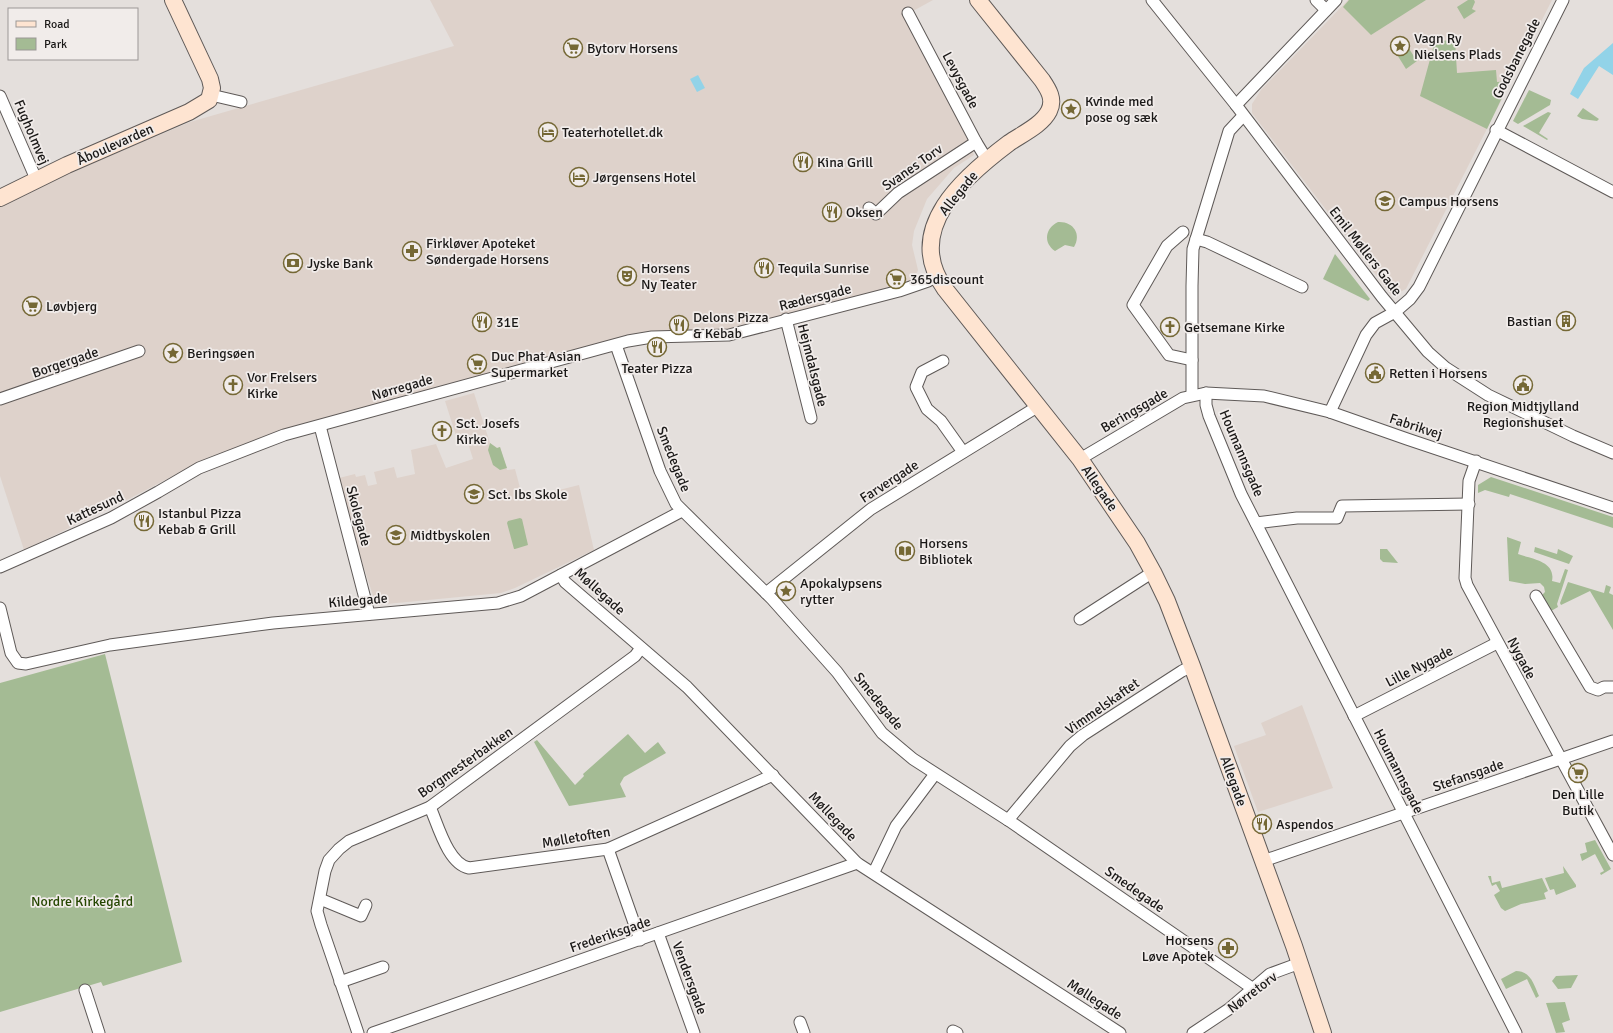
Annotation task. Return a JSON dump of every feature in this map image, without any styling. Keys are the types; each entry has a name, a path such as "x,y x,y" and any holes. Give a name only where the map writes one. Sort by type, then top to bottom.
{"street":[{"path":"173,0 210,79 211,95 241,102"},
{"name":"Allegade","path":"978,0 1042,80 1050,95 1051,105 1046,116 987,160 960,186 945,205 933,226 930,242 930,252 937,276 1037,407 1080,459 1137,543 1153,572 1167,601 1192,666 1300,963"},
{"name":"Emil Møllers Gade","path":"1152,0 1236,105 1395,312 1428,352 1466,382 1546,423 1613,453"},
{"path":"1316,0 1326,10"},
{"path":"1236,105 1336,0"},
{"name":"Godsbanegade","path":"1330,412 1366,335 1375,323 1395,312 1410,299 1419,287 1496,130 1563,0"},
{"name":"Levysgade","path":"908,13 987,160"},
{"name":"Åboulevarden","path":"0,198 36,179 189,112 203,105 211,95"},
{"name":"Fugholmvej","path":"0,96 36,179"},
{"path":"1192,395 1193,249 1229,131 1243,116"},
{"path":"1496,130 1613,192"},
{"name":"Svanes Torv","path":"869,208 876,214 898,193 976,142"},
{"path":"1183,232 1167,246 1133,305 1169,355 1192,360"},
{"path":"1197,237 1302,287"},
{"name":"Rædersgade","path":"616,345 652,336 698,337 729,335 786,319 899,291 928,281 937,276"},
{"name":"Hejmdalsgade","path":"786,319 811,418"},
{"name":"Nørregade","path":"199,468 284,435 530,366 616,345"},
{"name":"Smedegade","path":"616,345 660,471 669,492 682,511 766,593 837,672 882,733 913,759 1008,820 1252,988"},
{"name":"Borgergade","path":"0,399 139,351"},
{"path":"943,361 922,372 916,387 927,409 941,421 963,452"},
{"name":"Fabrikvej","path":"1206,394 1271,397 1330,412 1407,440 1476,461 1613,508"},
{"name":"Beringsgade","path":"1080,459 1183,398 1192,395 1206,394"},
{"name":"Houmannsgade","path":"1206,394 1206,405 1209,416 1228,465 1256,523 1516,1033"},
{"name":"Farvergade","path":"766,593 871,509 1037,407"},
{"name":"Skolegade","path":"320,426 369,614"},
{"name":"Nygade","path":"1476,461 1469,481 1465,578 1467,585 1613,855"},
{"name":"Kattesund","path":"0,567 117,515 199,468"},
{"path":"1256,523 1297,518 1337,518 1342,506 1469,504"},
{"name":"Kildegade","path":"0,608 11,653 18,663 35,664 110,645 137,641 274,623 498,603 521,596 682,511"},
{"path":"1080,619 1153,572"},
{"name":"Møllegade","path":"561,575 565,582 688,687 857,863 874,872 1120,1033"},
{"path":"1536,596 1590,687 1598,690 1604,687 1613,687"},
{"name":"Lille Nygade","path":"1354,716 1497,643"},
{"name":"Borgmesterbakken","path":"358,1033 317,911 329,860 349,841 430,807 635,656 641,648"},
{"name":"Vimmelskaftet","path":"1008,820 1070,746 1116,714 1192,666"},
{"name":"Stefansgade","path":"1264,861 1613,741"},
{"path":"874,872 896,826 935,774"},
{"name":"Mølletoften","path":"430,807 452,857 462,866 469,868 608,849 773,775"},
{"path":"608,849 640,940"},
{"name":"Frederiksgade","path":"373,1033 857,863"},
{"path":"320,899 361,916 366,905"},
{"name":"Vendersgade","path":"658,933 694,1033"},
{"path":"1300,963 1321,1028"},
{"name":"Nørretorv","path":"1193,1033 1229,1009 1270,974 1300,963"},
{"path":"340,982 383,967"},
{"path":"85,990 99,1033"}],"shaded area":[{"path":"430,0 933,0 904,16 967,138 974,155 954,168 927,199 914,231 912,245 918,270 914,281 910,283 734,329 613,340 209,457 125,501 24,550 0,476 0,206 30,190 190,122 454,46"},
{"name":"Campus Horsens","path":"1348,0 1552,0 1406,289 1392,296 1252,113 1252,104 1261,90"},
{"name":"Sct. Ibs Skole","path":"474,393 490,443 497,448 500,447 507,470 515,469 523,499 579,485 594,550 515,588 501,593 376,605 356,543 339,478 355,474 356,477 365,475 368,486 377,484 374,472 394,467 397,478 415,474 411,450 436,444 446,468 473,459 467,440 458,442 445,401"},
{"path":"1302,705 1333,788 1258,812 1234,746 1266,735 1261,723"}],"green space":[{"path":"1349,0 1426,0 1371,35 1343,7"},
{"path":"1468,0 1474,0 1475,2 1472,9 1476,11 1464,19 1457,7"},
{"path":"1402,38 1417,61 1406,69 1391,45"},
{"path":"1455,40 1457,73 1496,70 1497,82 1510,81 1487,129 1420,96 1435,41"},
{"path":"1529,90 1551,100 1550,105 1518,124 1513,121"},
{"path":"1583,108 1599,119 1597,121 1582,119 1577,116"},
{"path":"1548,112 1551,113 1539,133 1548,139 1547,140 1523,126"},
{"path":"1058,222 1068,224 1075,229 1077,237 1074,247 1065,245 1055,251 1051,248 1047,240 1048,232 1050,228"},
{"path":"1335,254 1370,299 1368,301 1323,279"},
{"path":"490,443 497,448 500,447 507,468 500,470 493,465 488,450"},
{"path":"1491,477 1613,517 1613,528 1510,494 1509,497 1485,490 1478,493 1478,485"},
{"path":"520,518 522,519 528,545 514,549 507,523 508,521"},
{"path":"1507,537 1521,542 1518,554 1536,559 1547,565 1552,574 1552,581 1560,583 1565,569 1568,570 1557,604 1558,607 1551,611 1542,595 1545,592 1544,587 1540,583 1525,584 1509,581"},
{"path":"1535,547 1557,554 1558,549 1573,556 1569,564 1534,552"},
{"path":"1380,549 1387,549 1398,563 1383,562 1380,559"},
{"path":"1568,582 1604,593 1606,585 1611,587 1609,593 1613,595 1613,630 1590,591 1561,605 1560,603"},
{"name":"Nordre Kirkegård","path":"105,654 182,962 103,986 101,982 0,1012 0,683"},
{"path":"628,734 645,753 658,742 666,753 624,777 620,784 626,797 569,806 534,742 537,740 575,785 584,776 583,774"},
{"path":"1595,840 1611,869 1601,875 1600,873 1604,871 1595,854 1582,861 1580,854 1587,852 1585,843"},
{"path":"1563,866 1576,887 1556,895 1554,889 1550,890 1545,878 1564,873"},
{"path":"1488,876 1491,876 1492,883 1500,881 1502,888 1542,878 1548,891 1544,893 1546,899 1521,904 1505,911 1501,908 1494,895 1500,891 1496,884 1492,886"},
{"path":"1516,971 1525,973 1529,976 1539,996 1536,998 1527,979 1506,989 1501,979"},
{"path":"1578,975 1571,988 1558,989 1552,981 1556,976"},
{"path":"1565,1002 1570,1020 1562,1023 1565,1032 1556,1033 1546,1003"}],"water":[{"path":"1613,43 1613,75 1599,66 1578,99 1570,94 1584,68"},
{"path":"698,75 705,88 697,92 690,79"},
{"name":"Beringsøen","path":"176,344 182,355 168,362 163,350"}],"place":[{"name":"Vagn Ry Nielsens Plads","path":"1400,46"},
{"name":"Bytorv Horsens","path":"573,48"},
{"name":"Kvinde med pose og sæk","path":"1071,109"},
{"name":"Teaterhotellet.dk","path":"548,132"},
{"name":"Kina Grill","path":"803,162"},
{"name":"Jørgensens Hotel","path":"579,177"},
{"name":"Campus Horsens","path":"1385,201"},
{"name":"Oksen","path":"832,212"},
{"name":"Firkløver Apoteket Søndergade Horsens","path":"412,251"},
{"name":"Jyske Bank","path":"293,263"},
{"name":"Tequila Sunrise","path":"764,268"},
{"name":"Horsens Ny Teater","path":"627,276"},
{"name":"365discount","path":"896,279"},
{"name":"Løvbjerg","path":"32,306"},
{"name":"Bastian","path":"1566,321"},
{"name":"31E","path":"482,322"},
{"name":"Delons Pizza & Kebab","path":"679,325"},
{"name":"Getsemane Kirke","path":"1170,327"},
{"name":"Teater Pizza","path":"657,347"},
{"name":"Beringsøen","path":"173,353"},
{"name":"Duc Phat Asian Supermarket","path":"477,364"},
{"name":"Retten i Horsens","path":"1375,373"},
{"name":"Vor Frelsers Kirke","path":"233,385"},
{"name":"Region Midtjylland Regionshuset","path":"1523,385"},
{"name":"Sct. Josefs Kirke","path":"442,431"},
{"name":"Sct. Ibs Skole","path":"474,494"},
{"name":"Istanbul Pizza Kebab & Grill","path":"144,521"},
{"name":"Midtbyskolen","path":"396,535"},
{"name":"Horsens Bibliotek","path":"905,551"},
{"name":"Apokalypsens rytter","path":"786,591"},
{"name":"Den Lille Butik","path":"1578,773"},
{"name":"Aspendos","path":"1262,824"},
{"name":"Horsens Løve Apotek","path":"1228,948"}]}
